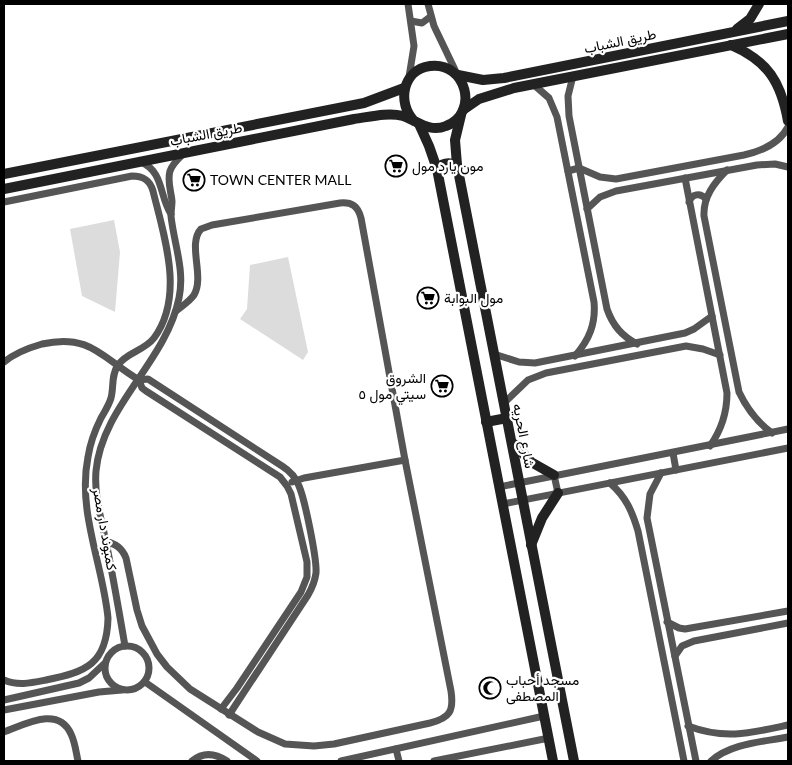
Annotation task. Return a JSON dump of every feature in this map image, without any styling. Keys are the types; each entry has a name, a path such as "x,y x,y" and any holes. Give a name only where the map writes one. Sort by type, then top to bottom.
{"main road":[{"path":"733,32 750,19 759,4"},
{"name":"طريق الشباب","path":"457,75 483,80 504,78 788,21"},
{"name":"طريق الشباب","path":"462,113 471,104 491,94 788,34"},
{"path":"731,45 756,58 766,67 787,104 788,121"},
{"path":"417,123 428,128 437,128 454,122 462,113 466,102 466,91 457,75 445,67 431,66 417,70 406,84 404,103 408,114 417,123 429,146 437,169 553,761"},
{"name":"طريق الشباب","path":"4,174 364,103 406,84"},
{"name":"شارع الحريه","path":"462,113 456,140 457,165 533,560 574,761"},
{"name":"طريق الشباب","path":"4,189 371,116 402,116 417,123"},
{"path":"437,169 448,163 457,165"},
{"path":"486,422 507,418"},
{"path":"512,443 531,462 554,475"},
{"path":"531,546 542,518 558,493"},
{"path":"514,564 533,560"}],"street":[{"path":"406,84 414,46 408,4"},
{"path":"428,4 430,17 457,75"},
{"path":"411,21 422,23 430,17"},
{"path":"573,76 568,106 607,309 610,318 621,334 637,344"},
{"path":"533,84 542,90 554,107 595,311 590,336 575,356"},
{"path":"568,171 580,168 600,177 616,179 755,152 777,141 788,127"},
{"path":"755,152 760,159 757,165"},
{"path":"126,646 97,499 98,456 108,428 139,380 165,335 176,311 181,270 171,214 172,203 169,181 170,172 174,164 184,153"},
{"path":"141,162 149,166 156,173 171,214"},
{"path":"587,209 593,202 607,194 757,165 775,164 788,167"},
{"path":"727,170 715,183 706,199 704,216 741,397 749,411 772,433"},
{"path":"4,202 132,176 143,177 151,185 170,276 168,300 160,325 152,340 117,365"},
{"path":"685,178 725,382 727,404 725,416 717,437 710,446"},
{"path":"690,202 696,194 702,195 706,199"},
{"path":"105,541 118,546 126,558 137,610 149,640 167,666 190,689 229,715 275,741 294,745 334,744 430,723 441,720 450,713 452,696 358,209 350,203 340,203 208,226 201,229 196,239 197,288 189,300 176,311"},
{"path":"595,311 602,312 607,309"},
{"path":"494,354 519,362 539,363 675,336 694,329 712,316"},
{"path":"675,336 680,341 678,347"},
{"path":"4,362 15,354 32,347 68,340 93,348 139,380 142,388 146,391 270,470 288,486 293,498 307,562 306,582 237,688 221,709"},
{"path":"504,403 524,383 542,374 678,347 695,347 720,355"},
{"path":"539,363 537,368 542,374"},
{"name":"كمبوند دار مصر","path":"4,680 25,684 79,672 98,657 105,642 108,626 107,610 87,508 85,481 90,448 97,427 112,397 114,373 117,365"},
{"path":"139,380 148,379 282,466 296,480 302,493 315,560 314,584 229,715"},
{"path":"725,382 732,385 736,380"},
{"path":"499,487 788,429"},
{"path":"503,504 788,448"},
{"path":"673,453 676,470"},
{"path":"288,486 296,480 304,478 405,460"},
{"path":"661,473 649,500 647,518 696,761"},
{"path":"554,475 558,493"},
{"path":"610,483 626,500 632,510 638,531 684,761"},
{"path":"638,531 643,527 649,529"},
{"path":"667,622 672,626 685,629 788,611"},
{"path":"674,657 682,646 694,641 788,623"},
{"path":"4,700 79,683 89,678 106,663 113,651 126,646 138,648 147,657 150,670 145,682 133,690 99,692 4,710"},
{"path":"106,663 105,671 107,678 118,688 126,690"},
{"path":"145,682 256,760 264,761"},
{"path":"341,761 544,716"},
{"path":"4,732 40,719 58,720 70,732 78,761"},
{"path":"688,726 710,733 742,734 788,725"},
{"path":"742,734 737,741 739,744 744,745"},
{"path":"711,761 724,752 744,745 788,737"},
{"path":"434,761 549,738"},
{"path":"396,749 399,761"},
{"path":"192,761 205,755 213,755 227,761"}],"shaded area":[{"path":"114,220 120,252 115,312 82,296 70,229"},
{"path":"288,257 308,352 303,360 240,319 247,309 250,265"}],"place":[{"name":"مون يارد مول","path":"396,166"},
{"name":"TOWN CENTER MALL","path":"194,180"},
{"name":"مول البوابة","path":"428,298"},
{"name":"الشروق سيتي مول ٥","path":"442,386"},
{"name":"مسجد أحباب المصطفى","path":"490,688"}]}
